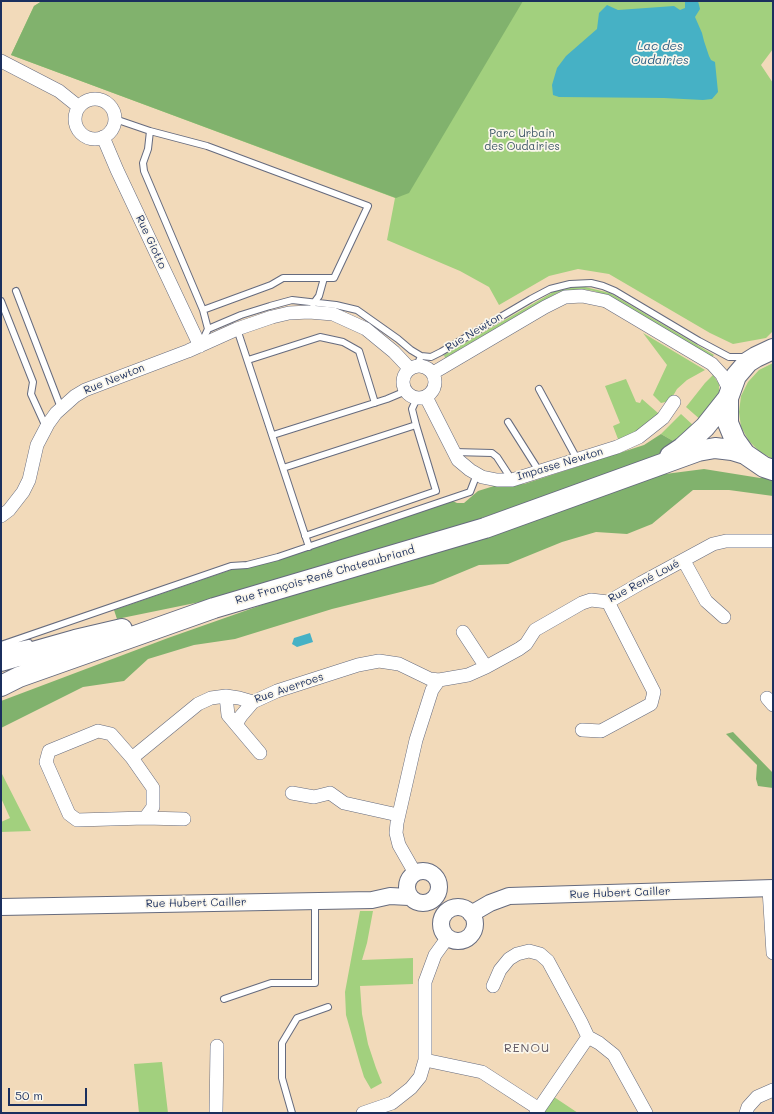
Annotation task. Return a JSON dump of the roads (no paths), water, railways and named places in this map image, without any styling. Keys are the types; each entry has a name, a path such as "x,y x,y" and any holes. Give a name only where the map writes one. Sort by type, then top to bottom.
{"main road":[{"path":"759,356 736,376 729,395 728,423 735,440 745,454 764,467 773,470"},
{"name":"Rue François-René Chateaubriand","path":"651,469 682,448 705,427 729,395"},
{"name":"Rue François-René Chateaubriand","path":"1,686 19,677 214,608 485,528 698,451 710,448 732,450 745,454"},
{"path":"1,661 75,640 214,608"}],"street":[{"path":"1,61 59,92 78,107"},
{"path":"90,99 97,99 107,103 113,109 115,119 114,126 109,133 97,139 90,138 82,134 77,128 75,114 78,107 84,102 90,99"},
{"name":"Rue Giotto","path":"103,137 200,346"},
{"name":"Rue Newton","path":"433,374 545,307 565,297 582,296 606,301 715,366 725,368 734,367 759,356"},
{"name":"Rue Newton","path":"1,516 9,510 23,492 29,480 37,445 46,427 56,413 75,396 85,390 200,346 237,329 272,317 311,307 333,314 366,329 394,352 416,364"},
{"path":"416,364 426,368 433,374 435,379 434,389 422,397 413,397 406,391 403,382 404,377 416,364"},
{"name":"Rue Newton","path":"715,366 722,375 729,395"},
{"name":"Impasse Newton","path":"422,397 458,460 477,474 497,480 512,480 617,447 639,437 663,418 674,402"},
{"name":"Rue René Loué","path":"439,680 468,675 526,644 535,630 582,603 591,600 608,602 713,544 726,541 773,541"},
{"path":"684,561 706,601 724,617"},
{"path":"582,730 601,731 651,704 654,692 608,602"},
{"path":"463,632 486,666"},
{"name":"Rue Averroes","path":"132,758 198,704 211,698 226,696 253,702 277,691 358,665 379,661 399,664 430,679 439,680"},
{"path":"439,680 432,690 416,740 398,815 396,833 413,901 424,904 441,919"},
{"path":"226,696 228,715 260,754"},
{"path":"236,724 240,716 253,702"},
{"path":"145,818 153,807 153,788 132,758 111,734 98,731 49,751 46,762 69,814 77,820 145,818 184,819"},
{"path":"292,792 314,797 330,793 344,803 398,815"},
{"path":"410,885 425,871 434,875 438,879 439,890 434,899 424,904"},
{"name":"Rue Hubert Cailler","path":"1,907 372,900 390,896 410,885"},
{"path":"771,888 773,953"},
{"name":"Rue Hubert Cailler","path":"465,910 509,896 771,888"},
{"path":"439,890 465,910 474,924 471,934 462,940 448,937 442,929 441,919 447,910 465,910"},
{"path":"363,1113 392,1103 411,1088 420,1077 424,1060 425,982 435,955 448,937"},
{"path":"493,986 500,970 509,959 517,954 529,951 540,954 548,961 588,1037 599,1043 614,1055 646,1113"},
{"path":"424,1060 482,1072 537,1111 588,1037"},
{"path":"216,1113 217,1046"},
{"path":"746,1113 748,1107 757,1098 773,1090"}],"lane":[{"path":"115,119 150,131 207,146 368,206 334,278 283,278 271,285 203,310"},
{"path":"150,131 148,149 143,163 144,171 203,310 208,329 200,346"},
{"path":"311,307 318,296 324,278"},
{"name":"Rue Newton","path":"416,364 441,352 550,289 570,284 591,283 615,291 728,357 759,356"},
{"path":"16,291 61,408"},
{"name":"Rue Newton","path":"208,329 242,315 292,300 311,307"},
{"path":"1,301 33,382 30,394 46,427"},
{"path":"237,329 309,547"},
{"path":"248,360 320,337 343,342 359,351 375,403"},
{"path":"539,390 576,459"},
{"path":"273,435 375,403 406,391"},
{"path":"305,536 436,491 412,409 422,397"},
{"path":"508,422 539,471"},
{"path":"283,468 416,425"},
{"path":"454,452 492,453 497,457 512,480"},
{"path":"1,645 231,566 247,565 278,557 470,492 477,474"},
{"path":"48,640 75,640"},
{"path":"1,649 34,642"},
{"path":"224,999 271,983 315,983 315,900"},
{"path":"292,1113 282,1078 282,1043 297,1018 328,1007"}],"water":[{"name":"Lac des Oudairies","path":"685,1 698,1 700,9 695,17 709,56 711,60 715,62 718,92 712,99 559,97 553,95 552,85 557,68 566,56 597,29 599,13 607,5 618,10 674,6 680,10 685,8"},
{"path":"310,633 313,642 297,647 292,644 294,638"}],"district":[{"name":"RENOU","path":"527,1048"}],"park label":[{"name":"Parc Urbain des Oudairies","path":"522,140"}]}
